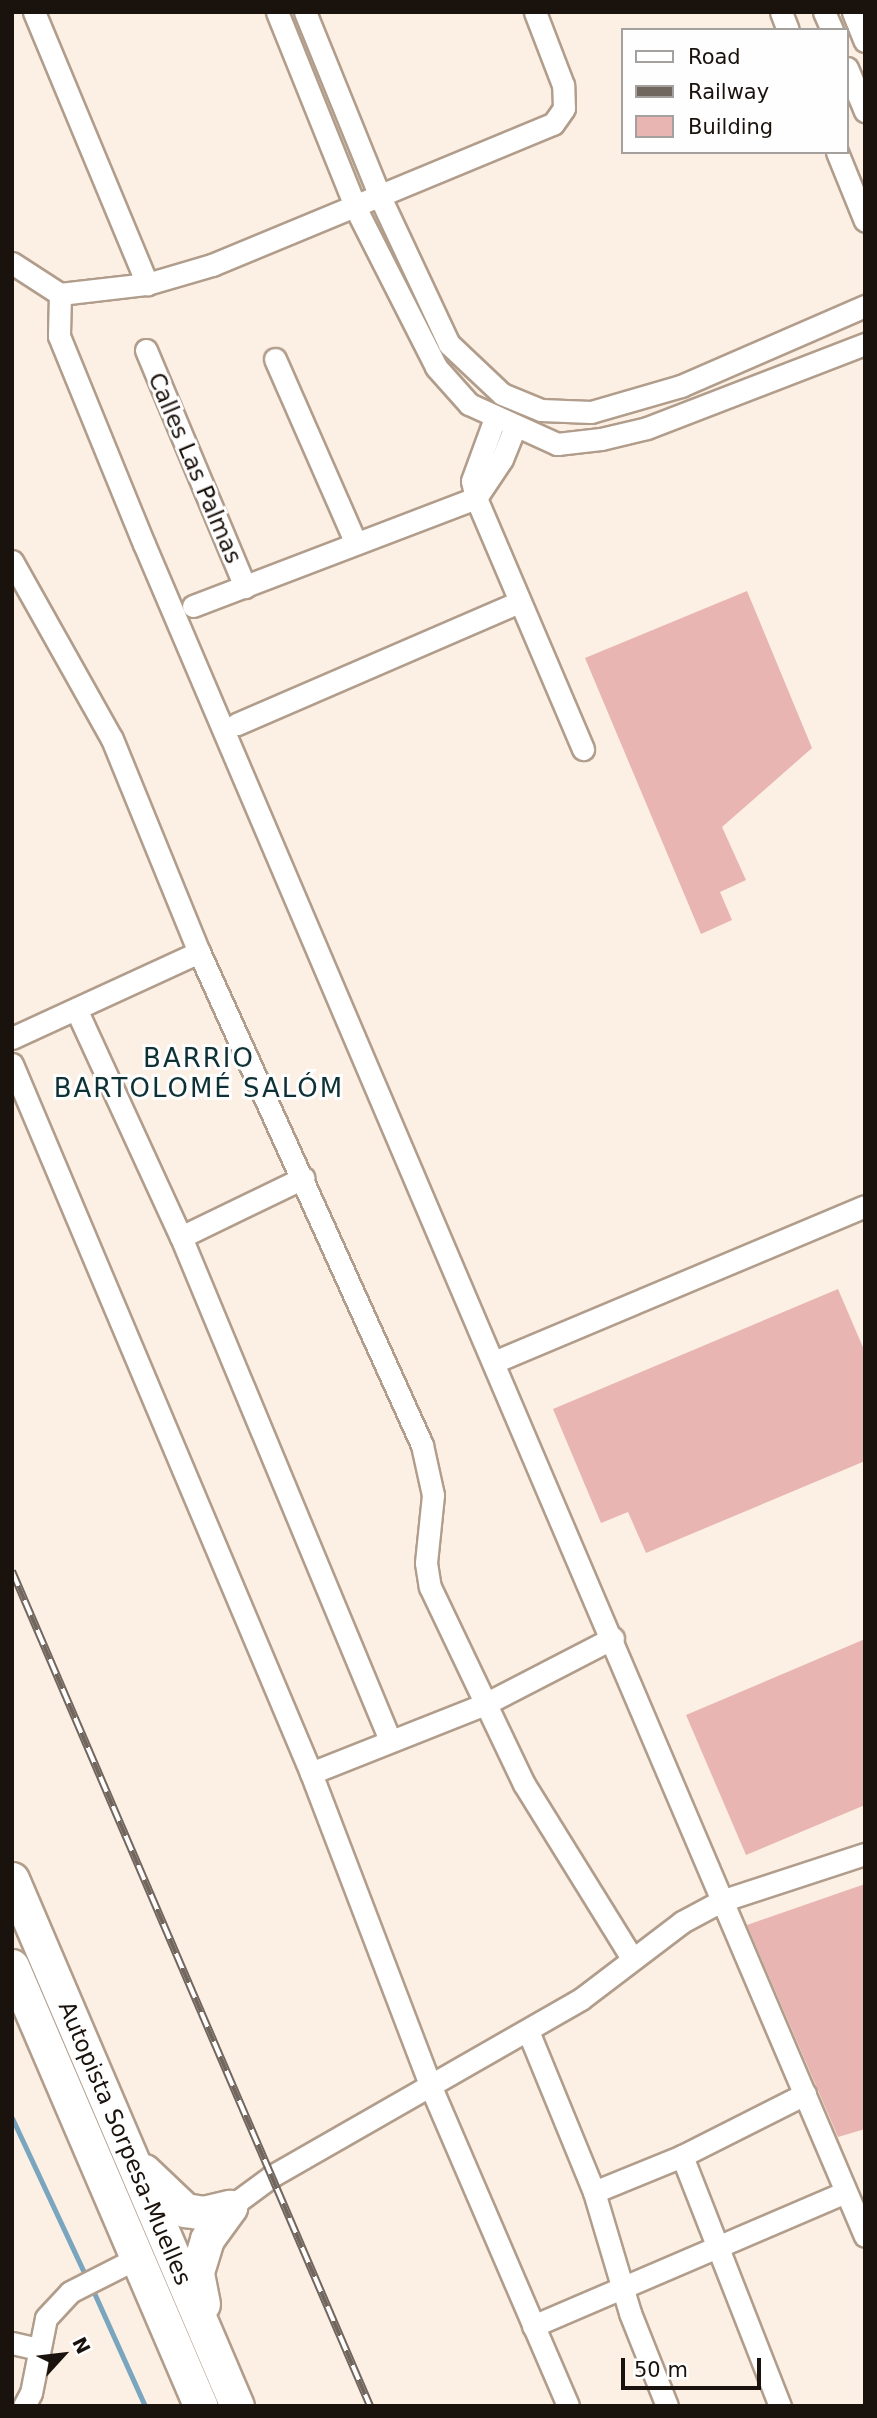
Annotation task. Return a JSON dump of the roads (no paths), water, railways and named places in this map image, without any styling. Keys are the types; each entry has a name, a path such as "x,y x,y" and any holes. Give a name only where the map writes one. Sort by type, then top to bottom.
{"main road":[{"name":"Autopista Sorpesa-Muelles","path":"12,1880 237,2406"},
{"name":"Autopista Sorpesa-Muelles","path":"12,1966 201,2406"},
{"path":"131,2156 185,2210 203,2213 230,2207"},
{"path":"208,2338 197,2272 207,2239 230,2207"}],"street":[{"path":"34,12 148,284"},
{"path":"277,12 356,209 436,367 469,404 557,444 636,431 865,344"},
{"path":"305,12 381,199 449,344 502,394 541,410 591,412 681,386 865,306"},
{"path":"12,263 60,294 148,284 212,265 356,209 553,124 564,108 563,85 535,12"},
{"path":"824,12 831,28"},
{"path":"853,12 865,41"},
{"path":"849,73 865,111"},
{"path":"838,154 865,220"},
{"path":"60,294 59,336 865,2236"},
{"name":"Calles Las Palmas","path":"146,350 245,587"},
{"path":"275,359 355,541"},
{"path":"495,418 472,481 476,498 583,749"},
{"path":"193,606 355,541 476,498 502,459 515,427"},
{"path":"12,561 112,739 200,952 426,1457 433,1495 426,1563 430,1587 524,1784 632,1958"},
{"path":"237,724 519,602"},
{"path":"12,1038 200,952"},
{"path":"76,1009 181,1237 390,1740"},
{"path":"12,1064 311,1773 430,2085 568,2406"},
{"path":"181,1237 303,1178"},
{"path":"494,1362 865,1206"},
{"path":"311,1773 485,1704 613,1638"},
{"path":"230,2207 272,2176 581,1999 682,1922 721,1901 865,1854"},
{"path":"528,2031 594,2192 623,2285 667,2406"},
{"path":"594,2192 682,2157 805,2094"},
{"path":"682,2157 780,2406"},
{"path":"533,2326 717,2243 846,2192"},
{"path":"24,2406 31,2393 37,2349 46,2318 70,2291 137,2258"},
{"path":"12,2343 37,2349"}],"waterway":[{"path":"12,2118 86,2277"},
{"path":"91,2286 145,2406"}],"railway":[{"path":"12,1571 370,2406"}],"district":[{"name":"BARRIO BARTOLOMÉ SALÓM","path":"199,1074"}]}
